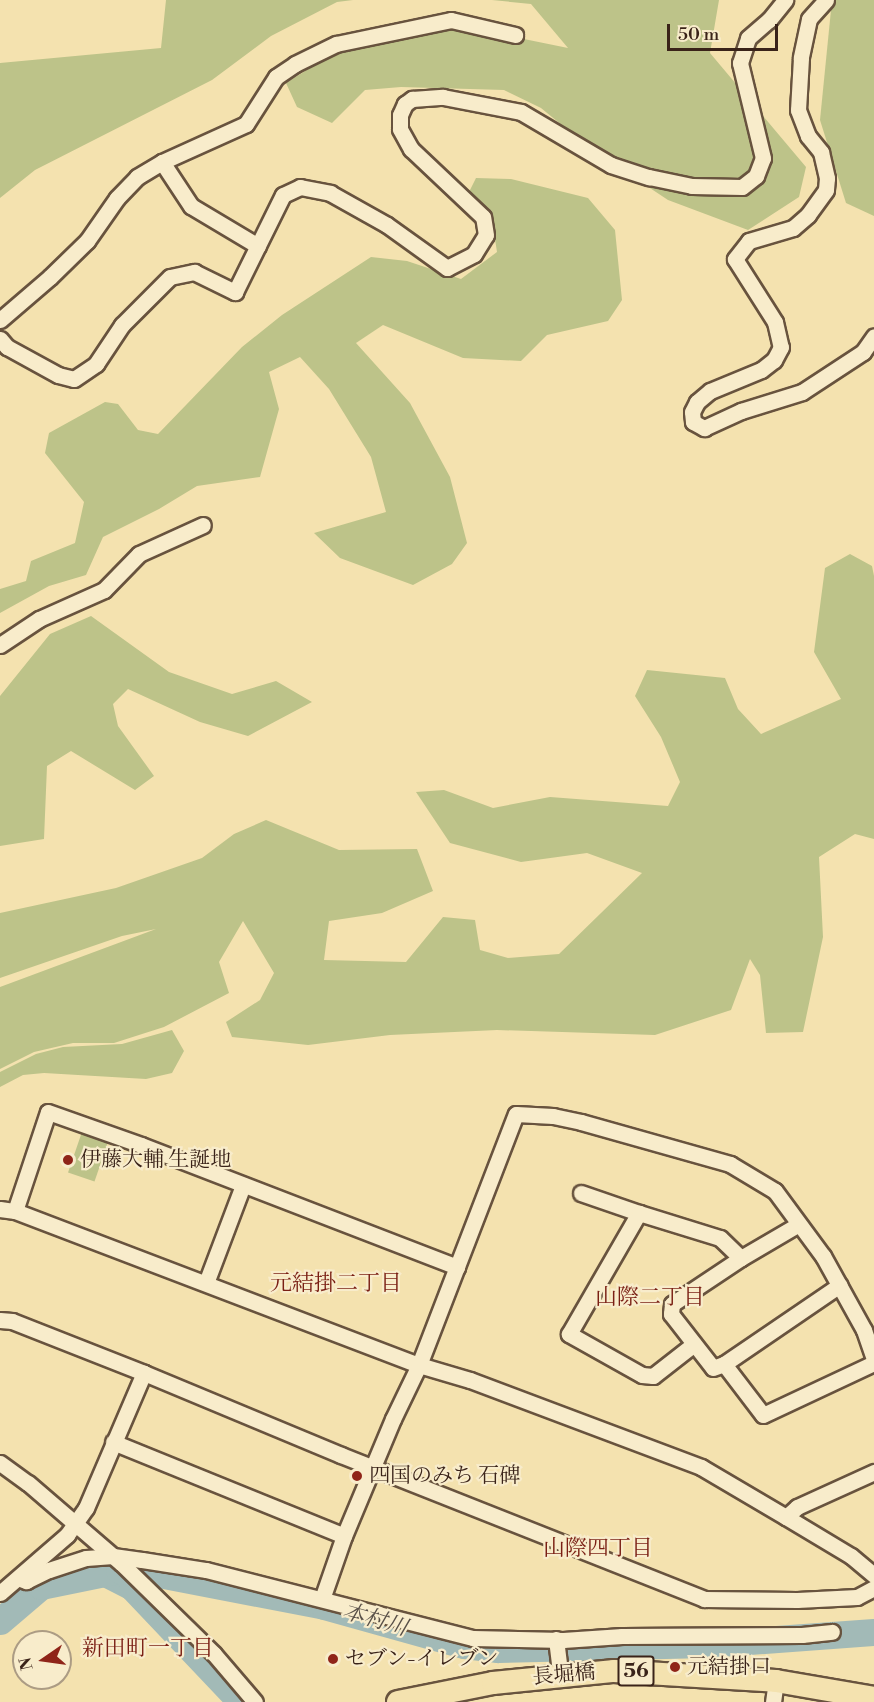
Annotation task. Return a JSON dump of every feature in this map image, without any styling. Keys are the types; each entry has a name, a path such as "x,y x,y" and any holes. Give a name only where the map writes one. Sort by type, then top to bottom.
{"highway":[{"name":"長堀橋","path":"398,1702 493,1683 557,1653 654,1672 774,1691 874,1698"}],"street":[{"path":"0,339 7,347 58,375 74,379 96,364 122,325 170,276 194,272 235,292 283,195 300,187 330,193 387,225 447,268 474,254 486,235 483,217 411,149 400,129 400,115 411,99 443,97 521,112 611,165 692,186 742,188 756,176 763,158 740,63 748,38 769,20 785,0"},
{"path":"826,0 809,19 801,58 798,110 808,136 821,152 827,178 826,190 808,215 794,228 749,242 735,259 775,321 781,347 774,360 761,370 710,391 697,402 692,412 693,422 704,428 741,411 802,392 863,352 874,336"},
{"path":"0,320 87,241 117,198 137,177 162,162 246,124 276,77 336,44 451,20 515,35"},
{"path":"162,162 190,206 258,246"},
{"path":"0,645 39,620 104,590 139,554 203,525"},
{"path":"457,1267 48,1112 8,1210 419,1365 470,1380 701,1467 851,1556 874,1575"},
{"path":"322,1599 344,1536 393,1419 419,1365 516,1114 553,1116 581,1122 730,1164 775,1191 819,1250 840,1285 864,1330 874,1361 763,1415 724,1364"},
{"path":"206,1283 243,1185"},
{"path":"581,1193 720,1238 741,1258"},
{"path":"639,1213 569,1334 642,1375 653,1376 694,1344"},
{"path":"799,1224 741,1258 672,1304 671,1314 713,1368 724,1364 840,1285"},
{"path":"0,1320 12,1322 144,1373 704,1599 797,1600 857,1597 874,1588"},
{"path":"0,1593 75,1525 86,1508 144,1373"},
{"path":"113,1442 344,1536"},
{"path":"0,1463 28,1483 117,1560 214,1654 255,1702"},
{"path":"786,1516 797,1507 874,1472"},
{"path":"18,1578 26,1581 49,1570 86,1558 206,1570 473,1638 557,1653 832,1632"}],"green space":[{"path":"166,0 353,0 337,2 271,36 212,80 35,170 0,198 0,63 161,48"},
{"path":"492,0 719,0 710,53 806,167 799,197 748,230 668,200 591,149 541,108 504,90 401,87 365,90 332,123 297,107 286,83 334,53 455,25 568,48 531,4"},
{"path":"832,0 874,0 874,216 846,203 820,120"},
{"path":"476,178 511,179 588,198 615,230 622,300 608,321 547,335 521,361 463,358 383,325 356,343 410,403 450,477 467,543 452,564 413,585 340,558 314,533 386,512 371,457 329,389 300,357 269,372 279,409 260,477 197,486 159,509 103,537 86,575 49,586 0,613 0,589 26,581 31,561 75,543 84,502 45,453 49,433 105,402 118,404 138,430 158,434 242,347 282,315 371,257 407,261 461,279 497,252 491,214 469,192"},
{"path":"850,554 872,566 874,576 874,839 855,834 819,857 823,937 803,1032 766,1033 760,975 750,959 731,1010 655,1035 497,1030 390,1035 308,1045 232,1037 226,1022 260,1000 274,973 243,921 219,962 229,993 164,1027 114,1043 73,1043 34,1052 0,1069 0,987 156,929 122,936 0,978 0,913 116,888 202,858 234,834 266,820 339,850 417,849 433,891 382,913 329,921 324,960 406,962 443,917 475,920 480,950 508,958 559,954 642,873 587,853 521,862 450,843 416,792 444,790 493,808 550,797 668,806 680,782 661,737 635,696 647,670 725,678 738,709 761,734 841,699 814,652 825,568"},
{"path":"91,616 169,672 232,694 276,681 312,702 248,736 200,722 128,689 113,704 118,726 154,776 135,790 71,751 47,766 44,839 0,846 0,696 50,634"},
{"path":"172,1030 184,1051 172,1073 146,1079 44,1073 23,1075 0,1087 0,1072 36,1054 63,1047 122,1044"},
{"path":"83,1129 109,1138 94,1182 68,1172"}],"waterway":[{"name":"本村川","path":"0,1621 41,1586 119,1570 143,1571 324,1606 464,1645 498,1649 707,1644 874,1632"},
{"path":"103,1572 132,1587 241,1702"}],"place":[{"name":"伊藤大輔 生誕地","path":"68,1160"},
{"name":"四国のみち 石碑","path":"357,1476"},
{"name":"セブン-イレブン","path":"333,1659"},
{"name":"元結掛口","path":"675,1667"}],"district":[{"name":"元結掛二丁目","path":"336,1284"},
{"name":"山際二丁目","path":"650,1298"},
{"name":"山際四丁目","path":"598,1549"},
{"name":"新田町一丁目","path":"148,1649"}]}
